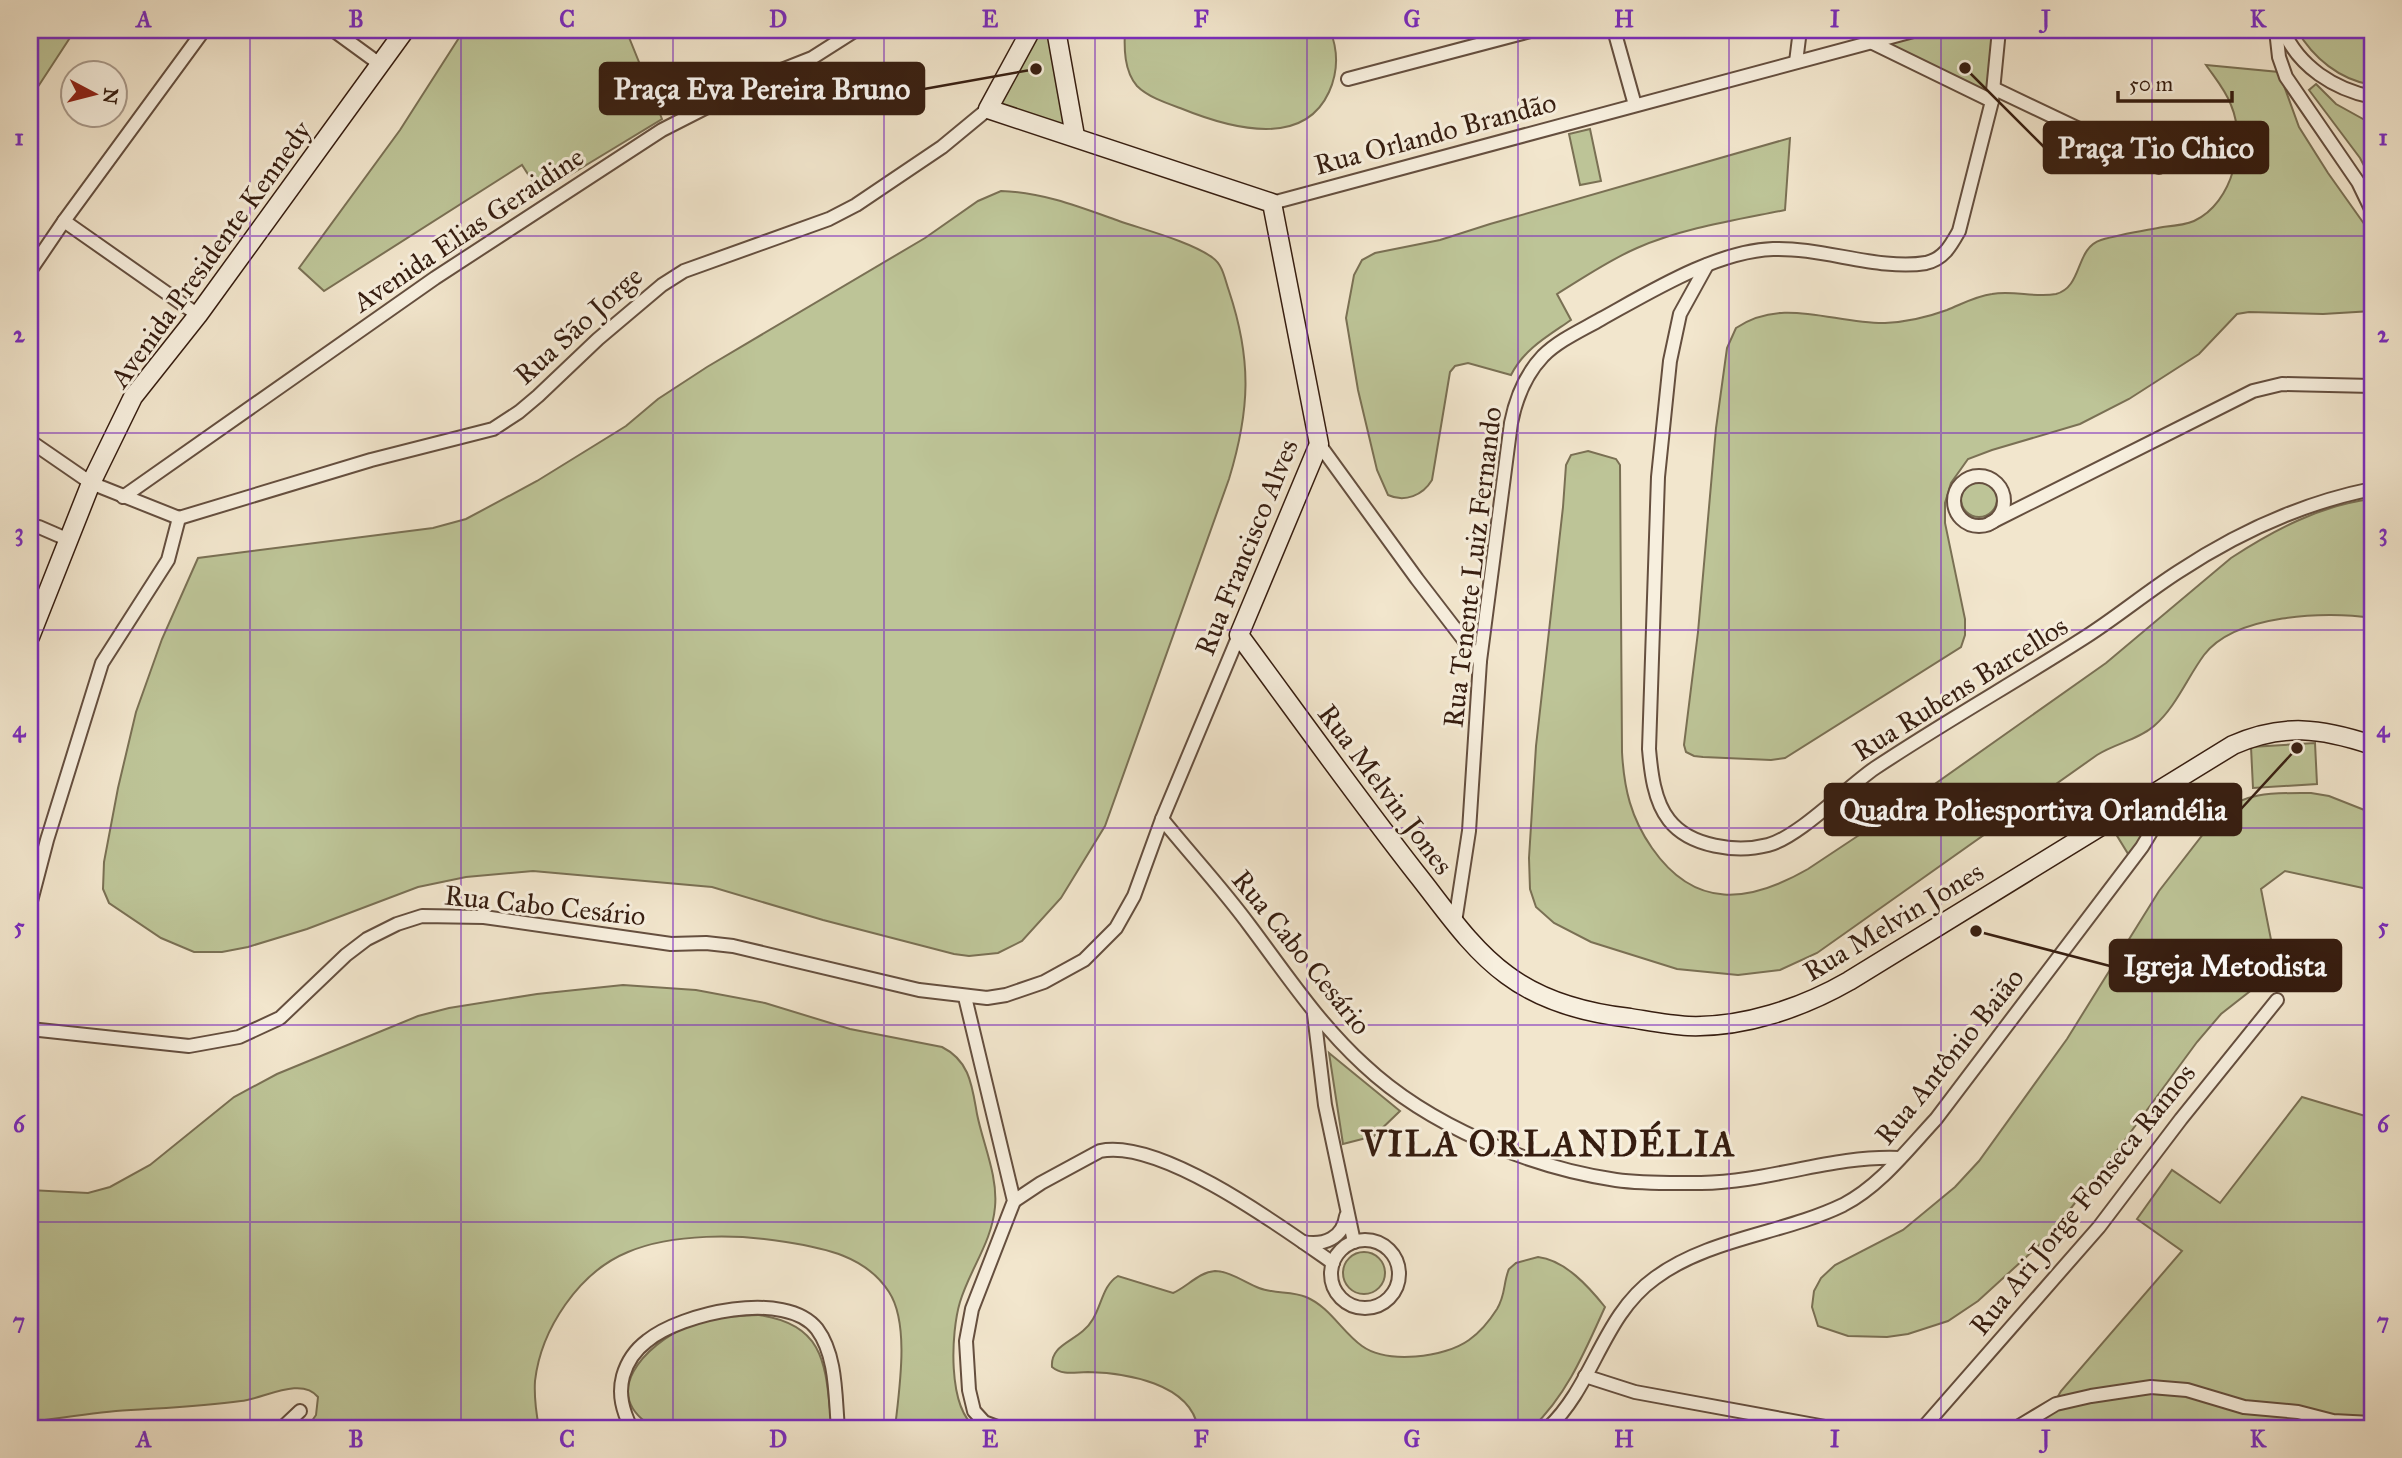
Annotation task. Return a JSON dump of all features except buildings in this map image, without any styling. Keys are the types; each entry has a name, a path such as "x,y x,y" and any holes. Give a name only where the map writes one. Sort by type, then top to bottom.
{"street":[{"path":"30,271 204,30"},
{"path":"333,30 381,65"},
{"name":"Avenida Presidente Kennedy","path":"30,637 92,483 133,397 198,315 405,30"},
{"name":"Avenida Elias Geraidine","path":"123,496 435,278 662,130 774,73 812,58 856,30"},
{"path":"1031,30 988,109 1272,204"},
{"path":"1056,30 1075,136"},
{"path":"1348,79 1534,30"},
{"path":"1614,30 1635,105"},
{"path":"1796,62 1800,30"},
{"name":"Rua Orlando Brandão","path":"1272,204 1917,30"},
{"name":"Rua Tenente Luiz Fernando","path":"1455,922 1469,831 1480,661 1510,430 1516,401 1525,382 1546,354 1565,340 1635,300 1707,265 1742,252 1798,249 1904,265 1927,263 1940,258 1950,248 1959,231 1994,95 1999,30"},
{"path":"2276,30 2282,68 2358,182 2372,212"},
{"path":"2283,30 2293,49 2306,64"},
{"path":"1872,43 2159,167"},
{"path":"2292,86 2290,71 2292,64 2299,61 2335,85 2372,97"},
{"name":"Rua São Jorge","path":"179,518 371,460 493,429 538,396 598,339 662,285 684,271 829,219 856,205 942,147 988,109"},
{"name":"Rua Francisco Alves","path":"965,997 1006,995 1044,982 1084,960 1116,928 1125,914 1319,443 1272,204"},
{"path":"64,221 198,315"},
{"name":"Rua Rubens Barcellos","path":"1707,265 1680,314 1670,361 1658,477 1649,750 1653,782 1665,813 1676,827 1705,842 1744,848 1778,841 1873,770 2090,634 2179,571 2224,545 2284,516 2341,495 2372,489"},
{"path":"1990,523 2001,512 2004,498 2002,491 1987,477 1967,478 1957,488 1954,496 1956,512 1975,526 1990,523 2253,391 2282,384 2372,386"},
{"path":"30,441 92,483 179,518 168,560 123,627 103,663 47,840 30,905"},
{"path":"1319,443 1480,661"},
{"path":"30,530 39,527 69,540"},
{"name":"Rua Melvin Jones","path":"1239,635 1379,826 1481,953 1505,974 1533,992 1568,1006 1604,1015 1689,1026 1758,1017 1821,997 2233,745 2266,733 2318,730 2372,746"},
{"name":"Rua Antônio Baião","path":"1548,1428 1572,1402 1616,1318 1630,1299 1655,1278 1707,1252 1800,1222 1842,1205 1861,1194 1900,1158 1936,1119 2142,847 2178,777"},
{"name":"Rua Cabo Cesário","path":"1162,820 1248,923 1314,1014 1364,1066 1407,1100 1488,1143 1583,1174 1619,1181 1705,1183 1772,1176 1837,1161 1873,1157 1900,1158"},
{"name":"Rua Cabo Cesário","path":"30,1029 189,1046 239,1037 280,1018 345,955 367,939 397,924 422,916 484,917 671,944 706,943 733,946 919,990 965,997"},
{"path":"965,997 1014,1201 972,1309 966,1341 969,1390 974,1411 985,1422 1000,1428"},
{"name":"Rua Ari Jorge Fonseca Ramos","path":"1923,1428 2099,1227 2181,1119 2277,1000"},
{"path":"1314,1014 1325,1105 1354,1242"},
{"path":"1014,1201 1084,1158 1100,1151 1122,1149 1174,1166 1233,1197 1333,1263"},
{"path":"1303,1242 1317,1244 1334,1237 1344,1226 1346,1208"},
{"path":"1354,1242 1376,1242 1386,1247 1394,1256 1399,1266 1399,1282 1390,1298 1380,1305 1369,1308 1351,1305 1339,1296 1333,1286 1333,1263 1341,1250 1354,1242"},
{"path":"641,1428 628,1423 621,1396 623,1374 629,1361 646,1341 670,1327 695,1318 744,1309 789,1311 806,1318 823,1338 832,1370 838,1428"},
{"path":"1585,1376 1635,1392 1831,1428"},
{"path":"2016,1428 2056,1404 2151,1387 2187,1390 2244,1407 2298,1412 2333,1421 2372,1423"},
{"path":"282,1428 300,1410"}],"green space":[{"path":"34,30 75,30 30,99 30,37"},
{"path":"464,30 626,30 662,119 540,193 522,165 324,291 299,268 400,130"},
{"path":"1031,30 1056,30 1075,136 988,109"},
{"path":"1125,30 1330,30 1336,53 1334,77 1329,92 1317,110 1301,122 1282,128 1239,126 1198,115 1141,90 1127,66"},
{"path":"1936,30 1995,30 1990,93 1886,44"},
{"path":"2297,30 2372,30 2372,85 2349,78 2328,66 2311,50"},
{"path":"2206,65 2279,72 2299,127 2372,235 2372,311 2237,314 2199,354 2129,399 2080,424 1968,459 1951,483 1945,503 1945,523 1965,619 1965,635 1961,647 1785,758 1771,760 1703,757 1686,752 1684,745 1698,632 1716,428 1727,348 1736,328 1772,314 1790,313 1885,323 1932,315 1986,295 2056,294 2071,284 2082,259 2093,244 2116,236 2194,221 2218,201 2227,186 2237,154 2236,120 2231,105"},
{"path":"2316,84 2336,104 2372,124 2372,181 2360,158 2309,90"},
{"path":"1590,129 1601,181 1580,185 1569,134"},
{"path":"1790,138 1785,210 1673,235 1637,248 1596,270 1557,294 1571,320 1530,350 1511,375 1468,363 1455,366 1450,372 1432,480 1424,490 1413,496 1401,498 1388,495 1377,470 1358,390 1346,318 1354,275 1362,260 1375,253 1440,240"},
{"path":"1001,191 1046,197 1075,206 1181,242 1213,258 1223,273 1236,316 1242,340 1246,385 1241,430 1229,479 1105,826 1061,898 1022,941 998,953 969,956 954,954 823,920 712,887 533,871 466,877 418,887 307,929 222,952 194,952 161,938 109,903 103,889 104,862 136,712 162,639 198,558 433,528 466,519 537,481 626,426 658,399 707,367 925,238 978,201"},
{"path":"1588,451 1616,459 1620,465 1622,752 1630,803 1645,837 1669,868 1686,882 1705,891 1744,894 1765,889 1808,869 1915,798 2106,663 2231,558 2298,520 2334,507 2372,499 2372,618 2331,615 2282,618 2237,631 2218,641 2204,655 2175,701 2154,726 2141,735 2097,755 1817,953 1780,970 1738,975 1677,969 1591,942 1554,923 1536,907 1530,889 1529,858 1536,746 1566,465 1571,455"},
{"path":"1979,481 1992,486 1997,499 1992,512 1979,517 1966,512 1961,499 1966,486"},
{"path":"2315,743 2317,784 2253,788 2251,747"},
{"path":"2171,786 2135,849 2130,857 2111,826"},
{"path":"2311,793 2329,796 2372,813 2372,890 2285,871 2261,889 2277,970 2221,1014 2047,1238 1978,1301 1948,1321 1908,1334 1887,1337 1848,1336 1818,1326 1812,1307 1814,1291 1821,1278 1835,1265 1903,1230 1955,1187 1979,1161 2067,1039 2159,891 2218,815 2238,801 2250,797"},
{"path":"623,985 696,990 765,1003 850,1029 942,1047 959,1059 971,1084 995,1195 990,1232 960,1302 953,1350 960,1404 976,1428 895,1428 901,1358 899,1322 889,1292 869,1270 843,1256 815,1247 768,1239 727,1237 665,1241 628,1252 610,1261 579,1288 554,1323 539,1361 535,1393 539,1428 307,1428 316,1415 318,1397 302,1388 281,1390 226,1403 116,1411 30,1422 30,1190 88,1193 110,1187 150,1165 234,1097 277,1074 418,1016 449,1008 537,994"},
{"path":"1329,1053 1400,1111 1374,1136 1343,1144"},
{"path":"2302,1097 2372,1118 2372,1428 2040,1428 2061,1391 2182,1251 2137,1219 2172,1170 2220,1203"},
{"path":"1364,1252 1379,1258 1385,1273 1379,1288 1364,1294 1349,1288 1343,1273 1349,1258"},
{"path":"1538,1257 1558,1263 1567,1269 1584,1283 1605,1307 1565,1387 1532,1428 1198,1428 1193,1413 1183,1400 1154,1384 1120,1375 1065,1373 1052,1367 1056,1352 1087,1327 1106,1290 1118,1276 1173,1293 1209,1272 1226,1273 1265,1290 1306,1297 1329,1313 1362,1346 1373,1352 1400,1357 1431,1355 1458,1346 1473,1337 1497,1309 1509,1269 1516,1263"},
{"path":"759,1315 782,1320 799,1329 811,1340 824,1369 832,1428 655,1428 638,1415 629,1401 628,1386 634,1371 657,1345 672,1334 696,1323"}],"place":[{"name":"Praça Tio Chico","path":"1965,68"},
{"name":"Praça Eva Pereira Bruno","path":"1036,69"},
{"name":"Quadra Poliesportiva Orlandélia","path":"2297,748"},
{"name":"Igreja Metodista","path":"1976,931"}],"district":[{"name":"VILA ORLANDÉLIA","path":"1549,1144"}]}
